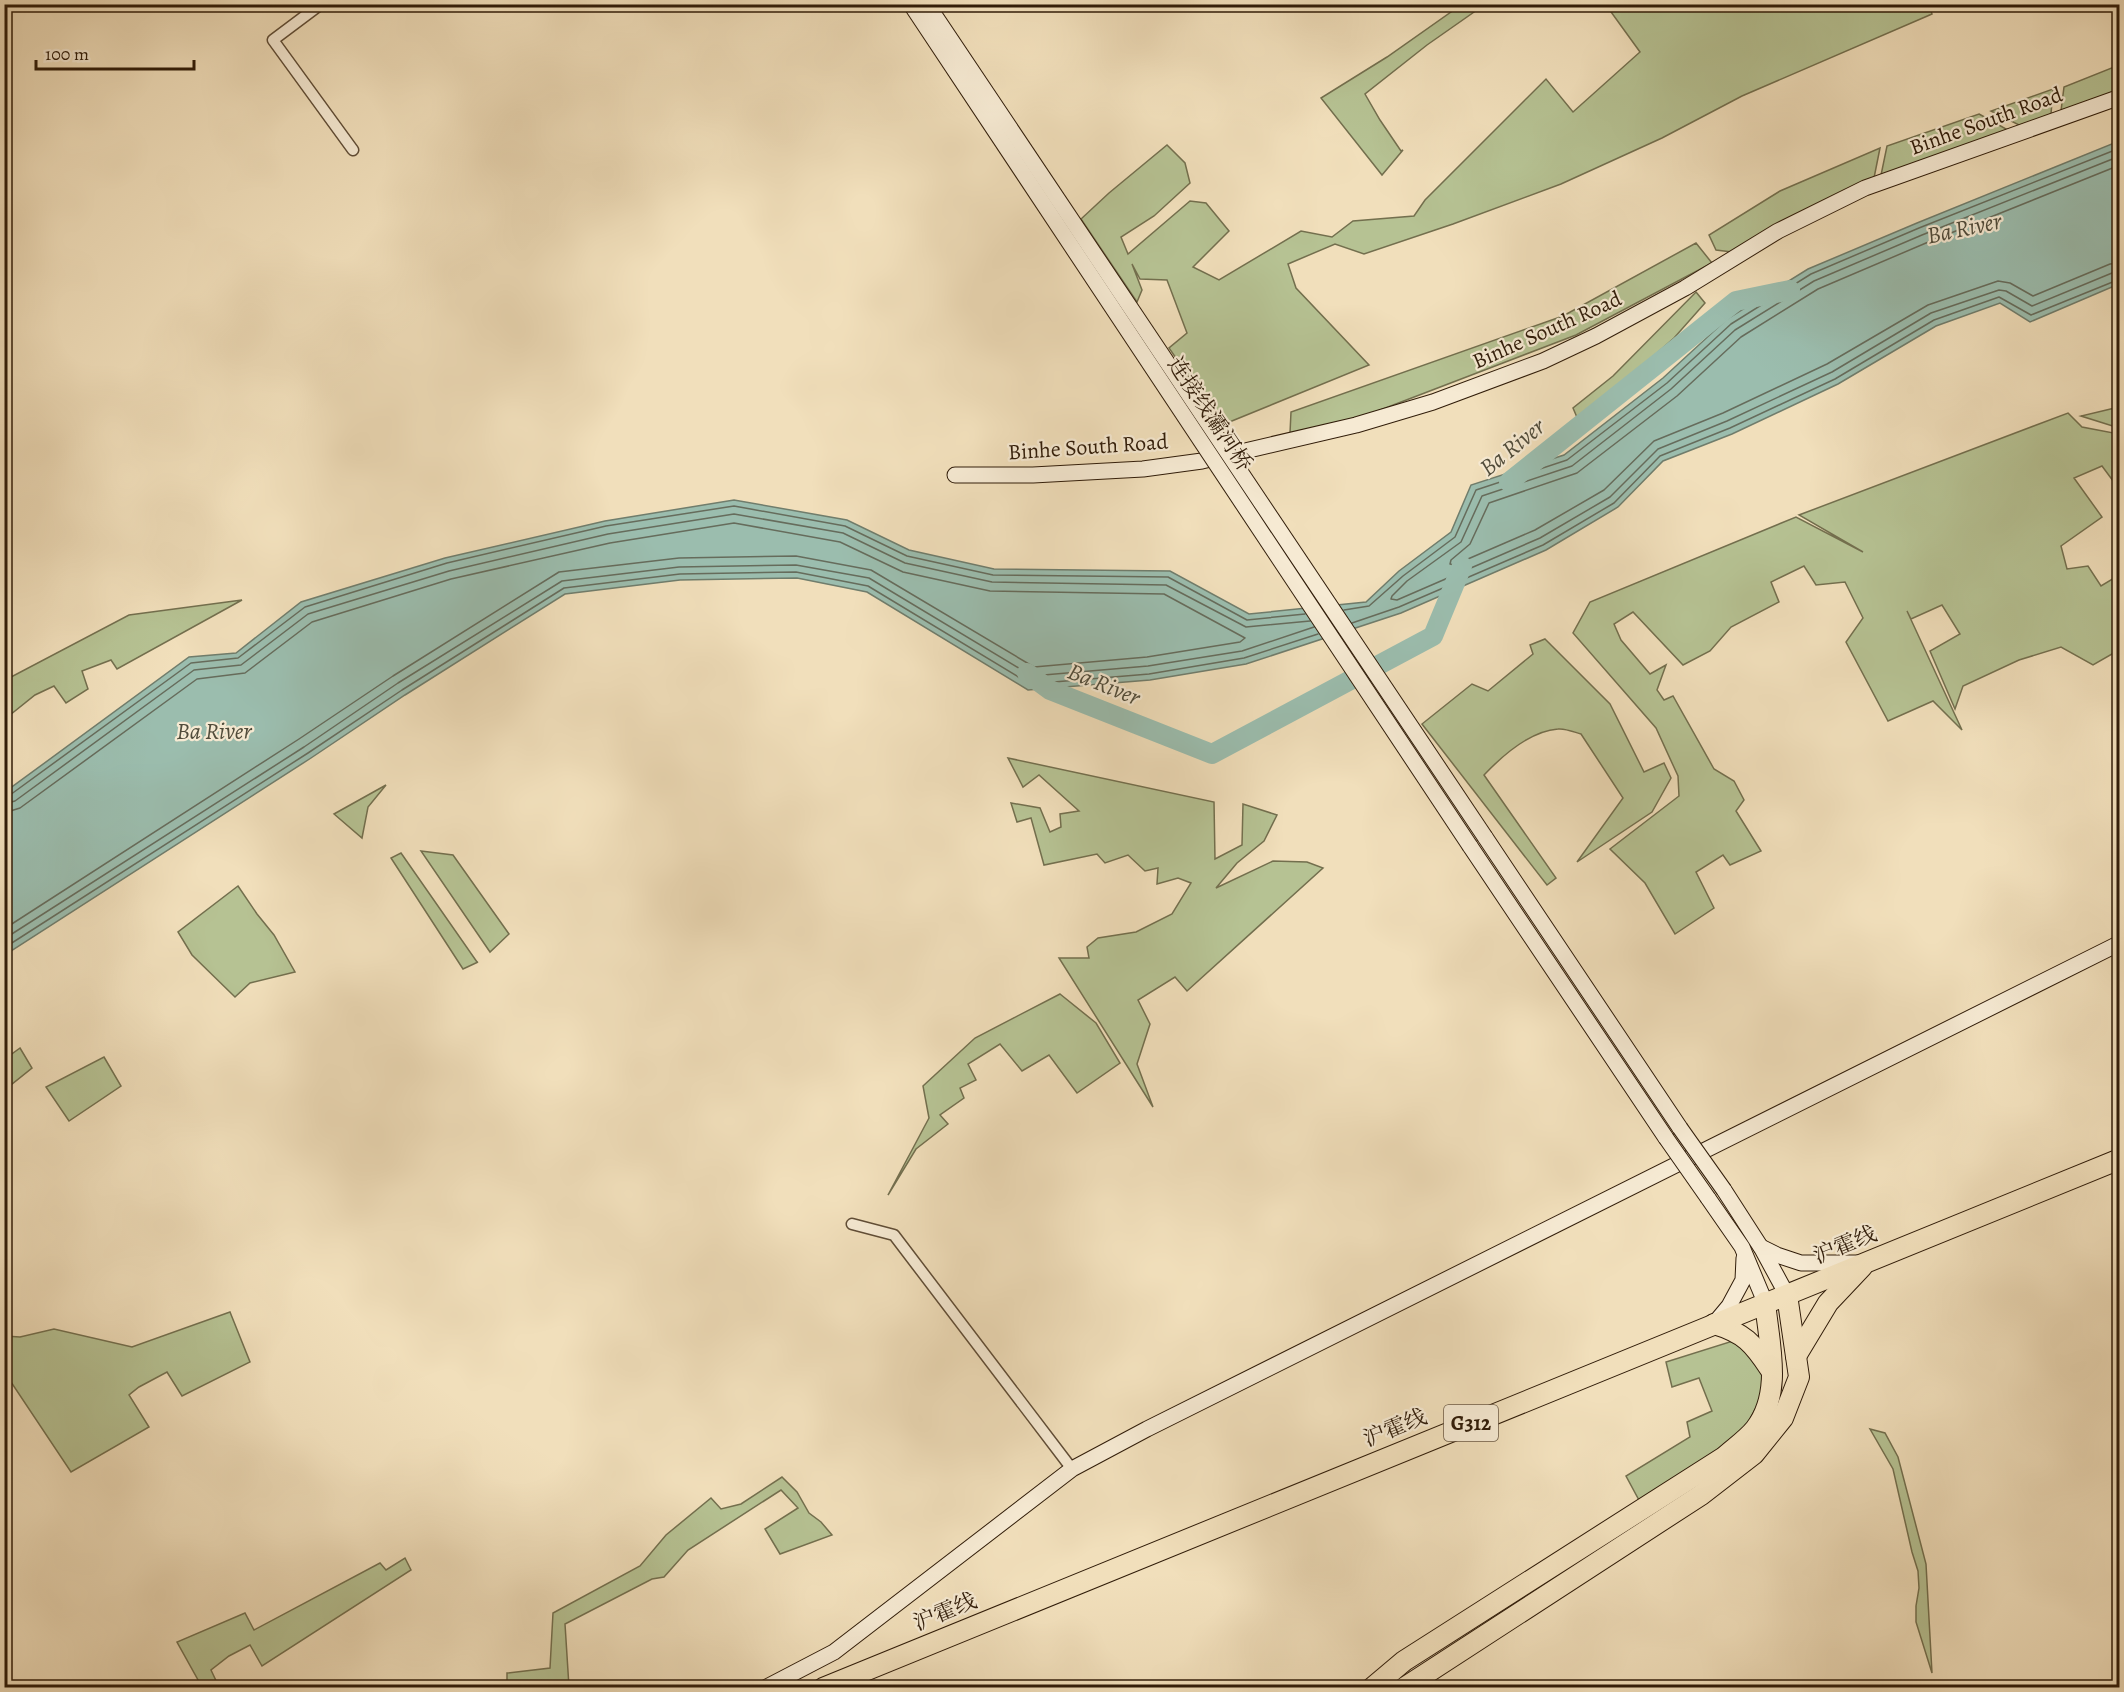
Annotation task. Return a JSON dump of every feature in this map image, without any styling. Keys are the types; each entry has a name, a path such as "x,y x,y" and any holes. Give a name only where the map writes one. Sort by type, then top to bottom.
{"highway":[{"name":"沪霍线","path":"823,1688 2120,1159"},
{"path":"1796,1356 1828,1303 1866,1263"},
{"path":"1404,1688 1701,1495 1754,1454 1783,1418 1799,1377 1787,1295"},
{"path":"1372,1688 1404,1661 1724,1457 1755,1429 1770,1403 1773,1373 1765,1302"},
{"path":"1714,1324 1743,1335 1753,1343 1773,1373"}],"main road":[{"name":"连接线灞河桥","path":"917,5 1724,1190 1787,1295"},
{"name":"连接线灞河桥","path":"917,5 1470,846 1744,1252 1765,1302"},
{"name":"Binhe South Road","path":"956,475 1033,475 1143,469 1202,461 1356,425 1432,402 1543,361 1596,336 1646,310 1778,231 1864,189 2120,97"},
{"path":"765,1688 834,1652 1072,1469 1147,1429 2120,943"},
{"path":"1760,1247 1776,1256 1801,1263 1866,1263"},
{"path":"1714,1324 1743,1280 1744,1252"}],"street":[{"path":"321,4 273,40 353,150"},
{"path":"852,1224 894,1235 1072,1469"}],"green space":[{"path":"1929,4 1932,14 1742,96 1662,138 1561,184 1364,254 1335,244 1288,264 1296,288 1369,365 1222,425 1169,348 1187,333 1167,280 1140,279 1132,264 1142,290 1137,302 1081,219 1167,145 1185,163 1190,183 1154,216 1121,237 1128,254 1190,201 1206,203 1229,231 1193,267 1219,280 1301,231 1332,237 1353,221 1414,216 1425,200 1546,79 1573,112 1640,52 1606,5"},
{"path":"1461,5 1484,5 1427,45 1365,94 1401,151 1403,150 1382,175 1321,98 1387,57"},
{"path":"2119,65 2119,90 2061,111 2064,87"},
{"path":"2053,89 2051,114 2021,126 1991,111"},
{"path":"1979,114 2008,130 1881,175 1887,146"},
{"path":"1880,148 1874,178 1732,252 1716,250 1709,235 1780,191"},
{"path":"1696,243 1712,263 1576,335 1362,417 1290,433 1291,412 1563,316"},
{"path":"1696,292 1705,303 1674,338 1579,422 1573,408 1613,376"},
{"path":"2119,407 2119,428 2081,416"},
{"path":"2068,413 2082,427 2119,434 2119,489 2102,466 2074,478 2102,517 2061,546 2067,569 2088,566 2101,586 2119,575 2119,650 2093,665 2061,647 2019,660 1963,686 1955,709 1930,651 1960,634 1942,605 1911,619 1907,611 1962,730 1933,701 1888,721 1846,642 1863,618 1845,582 1816,585 1804,566 1771,582 1779,602 1731,627 1710,651 1683,665 1633,612 1614,624 1621,640 1650,674 1666,665 1657,690 1664,700 1673,696 1714,769 1734,781 1744,800 1736,811 1761,851 1730,865 1723,855 1696,872 1714,908 1675,934 1645,883 1610,849 1679,796 1678,776 1656,728 1573,633 1590,602 1796,517 1863,552 1799,515"},
{"path":"242,600 117,669 111,660 82,671 88,689 66,703 54,686 35,695 5,719 5,691 9,689 11,677 129,615"},
{"path":"1545,639 1610,704 1644,772 1664,763 1671,778 1652,812 1577,862 1623,798 1581,734 1558,729 1537,734 1518,745 1500,760 1484,775 1556,878 1547,885 1422,724 1472,684 1488,691 1533,654 1530,645"},
{"path":"1008,758 1214,802 1215,859 1242,845 1243,804 1277,815 1264,841 1237,863 1216,888 1273,861 1307,862 1323,868 1187,991 1175,977 1138,1000 1150,1024 1137,1064 1153,1107 1059,958 1089,958 1087,947 1098,938 1136,932 1172,914 1191,883 1178,878 1157,884 1158,868 1145,871 1128,855 1105,863 1097,854 1044,865 1031,818 1017,822 1011,803 1040,808 1050,832 1061,827 1060,814 1079,811 1039,775 1023,787"},
{"path":"386,785 368,807 362,838 334,814"},
{"path":"421,851 453,855 509,934 490,952"},
{"path":"401,853 478,962 463,969 391,858"},
{"path":"238,886 274,935 295,972 250,983 235,997 192,955 178,932"},
{"path":"1060,994 1096,1023 1120,1063 1077,1093 1049,1055 1022,1071 1000,1044 968,1064 976,1080 960,1088 964,1098 940,1115 948,1124 916,1149 888,1195 929,1118 923,1086 975,1038"},
{"path":"20,1048 32,1068 11,1085 5,1113 5,1059"},
{"path":"104,1057 121,1086 69,1121 46,1087"},
{"path":"230,1312 250,1362 182,1396 167,1372 139,1387 129,1395 149,1427 71,1472 5,1373 5,1336 20,1337 54,1329 132,1347"},
{"path":"1739,1339 1762,1362 1767,1387 1743,1432 1640,1502 1626,1476 1690,1437 1687,1422 1712,1411 1699,1378 1672,1387 1666,1362"},
{"path":"1870,1429 1885,1433 1898,1457 1926,1564 1932,1673 1916,1622 1918,1571 1893,1469"},
{"path":"782,1477 797,1492 809,1513 832,1535 780,1554 765,1529 798,1508 781,1490 688,1550 664,1577 652,1579 565,1624 569,1687 507,1687 507,1673 550,1668 553,1613 640,1566 666,1535 711,1498 721,1509 741,1504"},
{"path":"405,1558 411,1570 262,1666 250,1645 229,1656 211,1670 219,1687 202,1687 177,1642 245,1613 254,1630 380,1563 386,1570"}],"water":[{"name":"Ba River","path":"2119,141 2119,284 2030,322 2000,303 1936,326 1838,384 1732,434 1663,461 1618,507 1546,550 1401,613 1246,664 1150,680 1028,690 867,592 797,578 680,580 565,594 405,695 5,955 5,792 189,657 236,653 301,602 445,558 605,521 734,500 847,520 909,550 994,569 1170,571 1249,614 1366,602 1399,571 1451,532 1471,485 1564,455 1663,378 1727,319 1808,269"}],"waterway":[{"name":"Ba River","path":"1509,482 1736,301 1790,290"},
{"name":"Ba River","path":"1027,673 1050,690 1212,754 1433,636 1462,566"}]}
